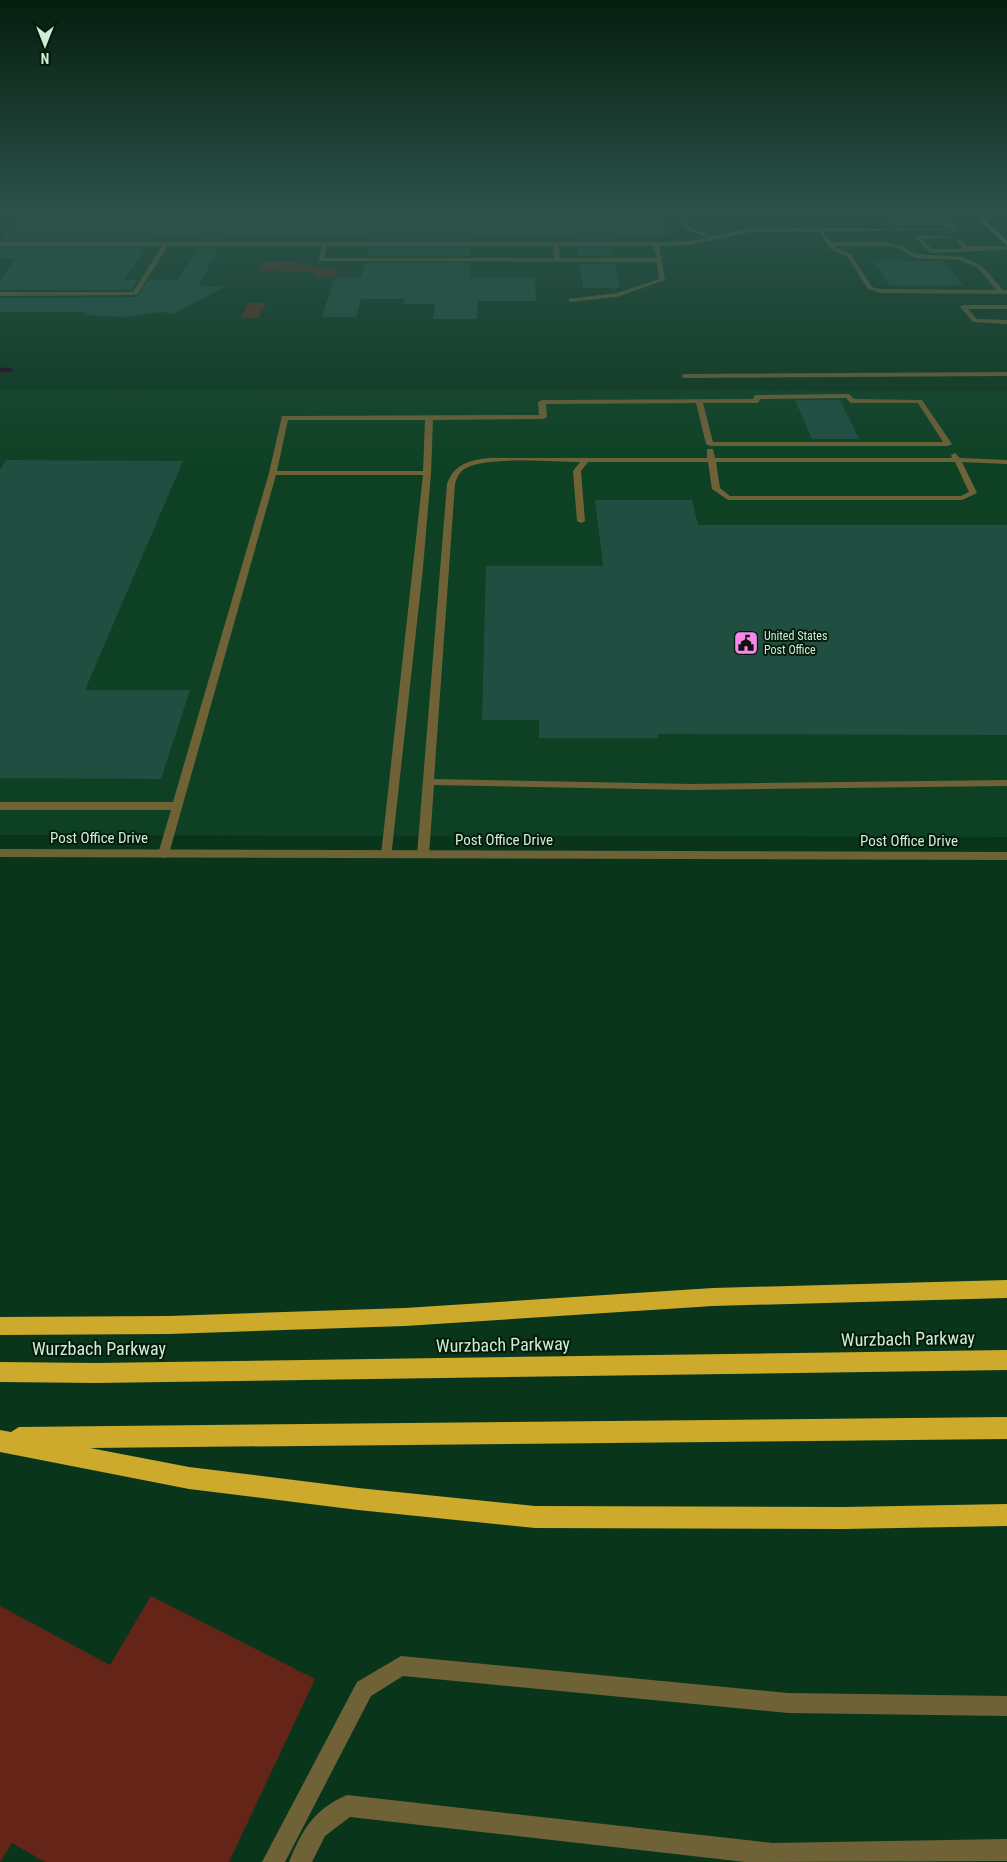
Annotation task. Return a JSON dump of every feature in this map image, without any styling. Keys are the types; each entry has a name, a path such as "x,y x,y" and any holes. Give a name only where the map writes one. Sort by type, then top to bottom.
{"highway":[{"path":"0,1326 169,1325 396,1317 713,1297 1007,1289"},
{"name":"Wurzbach Parkway","path":"0,1372 96,1373 1007,1360"},
{"path":"0,1439 1007,1428"},
{"path":"0,1439 189,1478 358,1499 536,1517 844,1518 1007,1515"}],"street":[{"path":"570,300 604,300 617,296"},
{"path":"1007,307 963,307 974,321 1007,322"},
{"path":"684,376 1007,374"},
{"path":"164,854 272,473 285,418 543,417 542,402 699,402 757,400 756,397 849,396 852,401 920,401 958,460 973,493 962,498 728,498 716,490 709,460 710,444 699,402"},
{"path":"387,855 406,668 419,571 427,473 429,418"},
{"path":"710,444 948,444"},
{"path":"972,460 1007,457"},
{"path":"581,521 577,471 586,460"},
{"path":"423,855 452,475 462,466 478,461 586,460 972,460 1007,462"},
{"path":"272,473 427,473"},
{"path":"428,782 692,787 1007,783"},
{"path":"0,806 178,806"},
{"name":"Post Office Drive","path":"0,853 1007,856"},
{"path":"273,1862 364,1689 401,1666 788,1703 1007,1706"},
{"path":"300,1862 318,1828 347,1806 772,1854 1007,1850"}],"shaded area":[{"path":"248,303 266,303 259,318 241,318"},
{"path":"0,390 1007,391 1007,837 0,835"},
{"path":"151,1596 315,1679 229,1862 45,1862 12,1843 0,1862 0,1606 110,1665"}],"building":[{"path":"207,296 173,314 162,312 125,317 83,315 86,312 0,312 0,298"},
{"path":"328,296 536,296 536,301 478,301 477,319 433,319 435,304 403,304 404,299 361,299 356,317 322,317"},
{"path":"795,400 840,400 859,439 812,439"},
{"path":"6,460 183,461 85,690 190,690 161,779 0,778 0,470"},
{"name":"United States Post Office","path":"595,500 692,500 698,525 1007,525 1007,735 658,734 659,738 539,738 539,720 482,720 486,566 603,566"}],"waterway":[{"path":"0,370 10,370"}],"place":[{"name":"United States Post Office","path":"746,643"}]}
